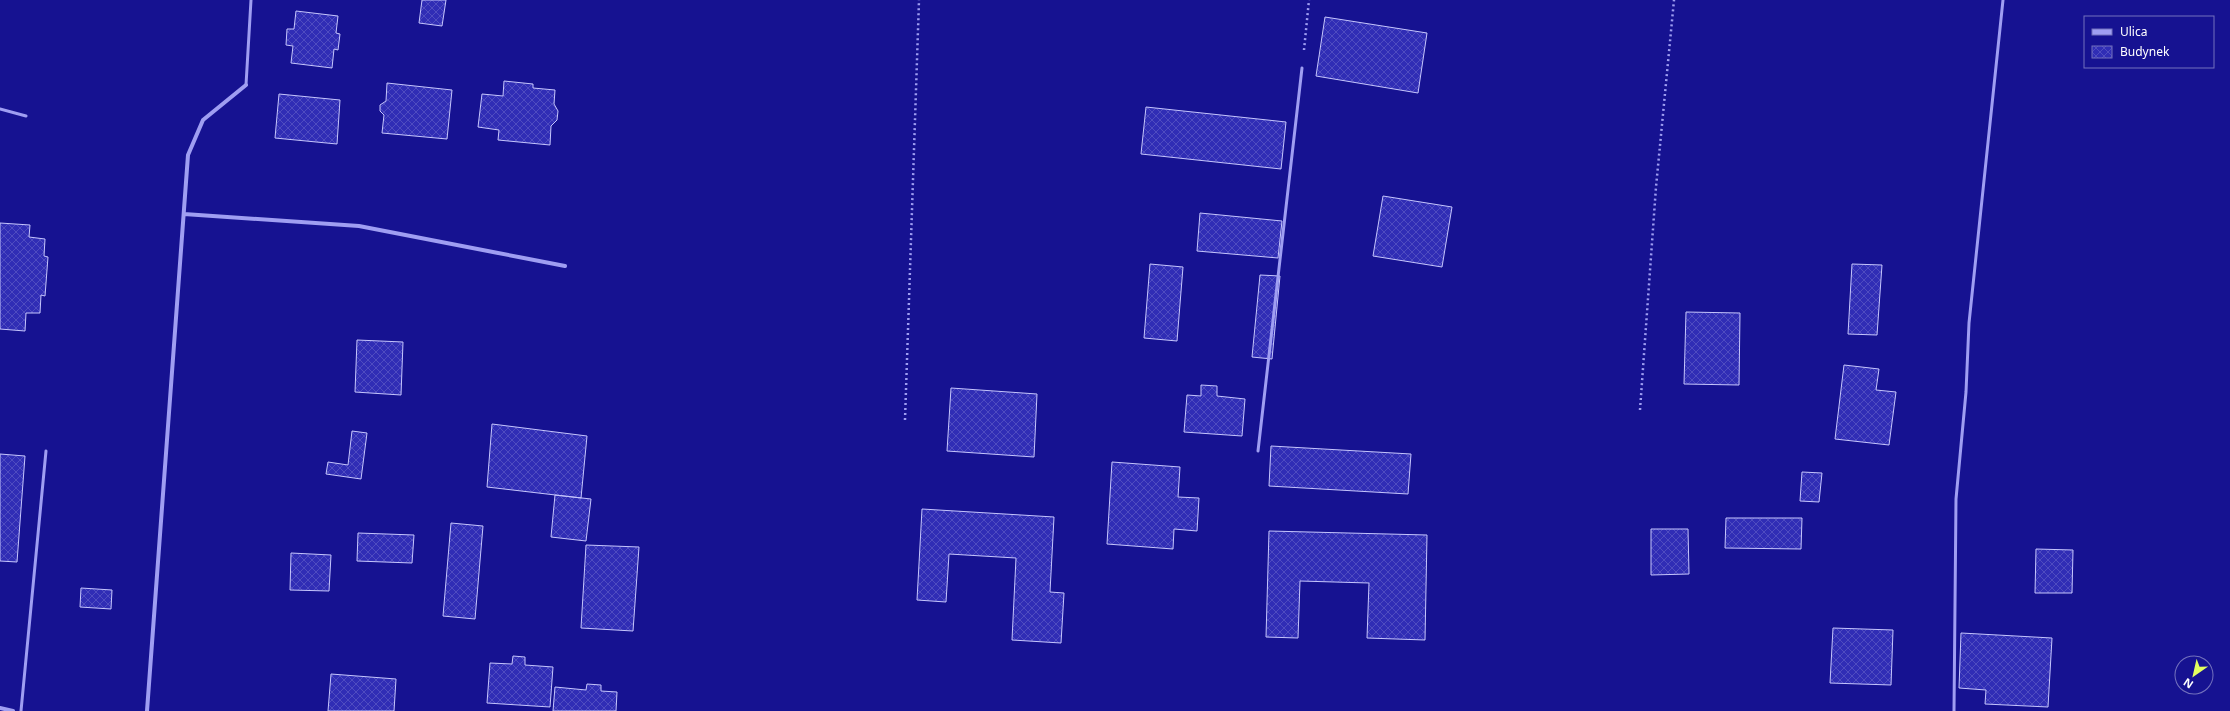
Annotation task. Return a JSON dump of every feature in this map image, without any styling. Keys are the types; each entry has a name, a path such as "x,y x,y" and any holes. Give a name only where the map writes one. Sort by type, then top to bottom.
{"street":[{"path":"147,711 188,155 203,120 246,84"},
{"path":"184,214 359,226 565,266"},
{"path":"0,708 13,711"}],"lane":[{"path":"246,84 251,0"},
{"path":"1954,711 1956,499 1966,392 1970,323 2003,0"},
{"path":"1258,451 1302,68"},
{"path":"0,109 26,116"},
{"path":"21,711 46,451"}],"path":[{"path":"905,420 919,0"},
{"path":"1302,68 1309,0"},
{"path":"1640,410 1656,187 1674,0"}],"building":[{"path":"422,0 446,0 442,26 419,23"},
{"path":"296,11 338,16 336,33 340,34 338,50 334,49 332,68 291,63 293,46 286,45 287,29 294,29"},
{"path":"1325,17 1427,33 1418,93 1316,76"},
{"path":"504,81 533,84 533,88 555,90 554,104 558,111 557,120 551,126 550,145 498,140 499,130 478,127 482,94 503,96"},
{"path":"387,83 452,90 447,139 382,133 384,115 380,111 380,105 386,101"},
{"path":"279,94 340,100 337,144 275,138"},
{"path":"1146,107 1286,122 1281,169 1141,154"},
{"path":"1383,196 1452,207 1442,267 1373,256"},
{"path":"1200,213 1282,221 1278,258 1197,251"},
{"path":"0,223 30,225 29,237 45,239 44,256 48,257 45,296 41,295 40,313 26,313 25,331 0,329"},
{"path":"1150,264 1183,267 1177,341 1144,338"},
{"path":"1852,264 1882,265 1877,335 1848,334"},
{"path":"1260,275 1280,276 1272,359 1252,357"},
{"path":"1686,312 1740,313 1739,385 1684,384"},
{"path":"357,340 403,342 401,395 355,392"},
{"path":"1844,365 1879,369 1876,390 1896,392 1889,445 1835,439"},
{"path":"1201,385 1217,386 1217,396 1245,399 1242,436 1184,432 1187,395 1201,396"},
{"path":"951,388 1037,394 1034,457 947,451"},
{"path":"492,424 587,436 581,498 487,487"},
{"path":"352,431 367,433 361,479 326,474 328,462 348,465"},
{"path":"1271,446 1411,454 1408,494 1269,486"},
{"path":"0,454 25,456 17,562 0,561"},
{"path":"1112,462 1180,467 1178,497 1199,498 1197,531 1174,529 1173,549 1107,544"},
{"path":"1802,472 1822,473 1819,502 1800,501"},
{"path":"555,495 591,499 586,541 551,537"},
{"path":"922,509 1054,517 1050,592 1064,593 1061,643 1012,640 1016,558 949,554 946,602 917,600"},
{"path":"1726,518 1802,518 1801,549 1725,548"},
{"path":"451,523 483,526 475,619 443,616"},
{"path":"1651,529 1688,529 1689,574 1651,575"},
{"path":"1269,531 1427,535 1425,640 1367,638 1369,583 1300,581 1298,638 1266,637"},
{"path":"358,533 414,535 412,563 357,561"},
{"path":"586,545 639,547 633,631 581,628"},
{"path":"2036,549 2073,550 2072,593 2035,593"},
{"path":"291,553 331,555 329,591 290,590"},
{"path":"81,588 112,590 111,609 80,607"},
{"path":"1833,628 1893,630 1891,685 1830,683"},
{"path":"1961,633 2052,638 2048,707 1985,704 1986,690 1959,688"},
{"path":"513,656 525,657 525,665 553,667 550,707 487,703 490,663 512,664"},
{"path":"331,674 396,679 394,711 328,711"},
{"path":"587,684 601,685 601,691 617,692 616,711 553,711 555,687 586,690"}]}
